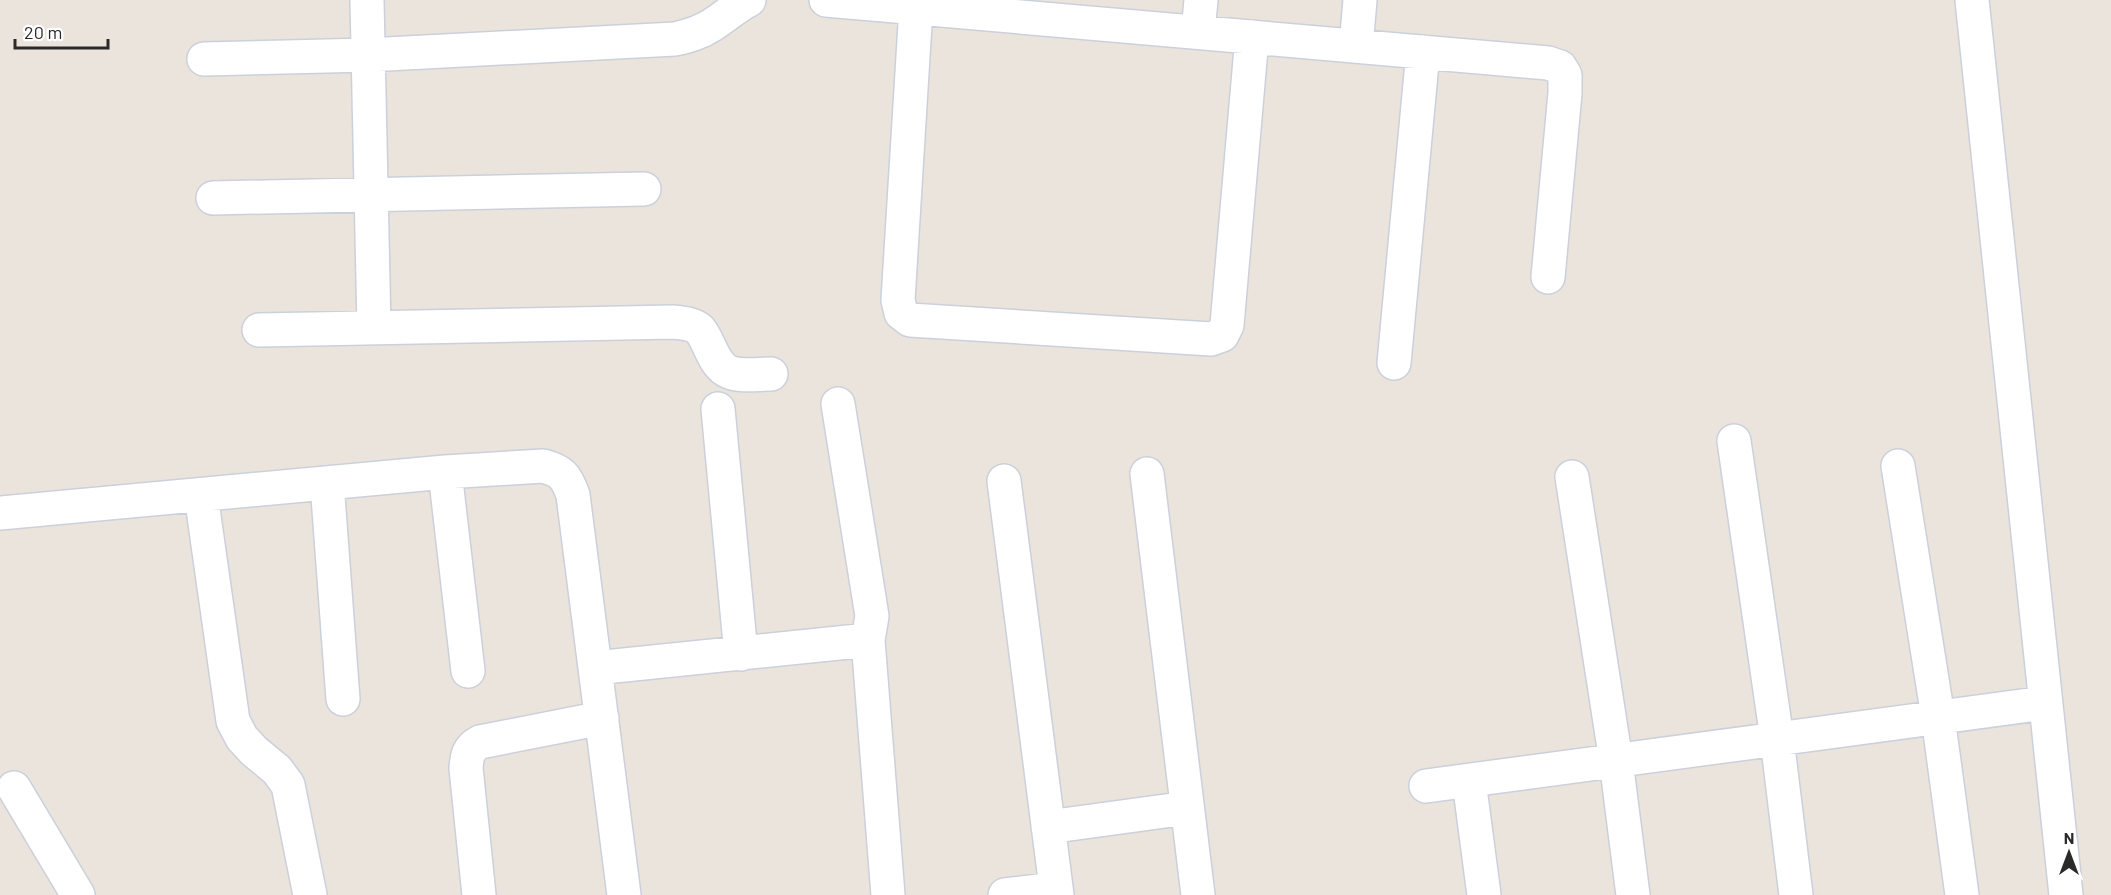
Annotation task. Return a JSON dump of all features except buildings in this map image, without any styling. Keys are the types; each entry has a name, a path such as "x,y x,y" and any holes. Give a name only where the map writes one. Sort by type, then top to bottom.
{"street":[{"path":"367,0 374,328"},
{"path":"204,59 368,55 675,39 695,34 749,0"},
{"path":"826,0 916,8 1056,10 1198,32 1548,63 1560,67 1565,75 1565,93 1548,277"},
{"path":"1198,32 1201,0"},
{"path":"1356,46 1360,0"},
{"path":"1972,0 2066,895"},
{"path":"916,8 898,300 901,313 910,320 1211,339 1222,335 1227,325 1252,37"},
{"path":"1394,363 1423,52"},
{"path":"213,198 644,189"},
{"path":"260,330 673,322 699,329 718,362 728,372 771,375"},
{"path":"838,404 872,616 868,640 888,895"},
{"path":"718,409 741,654"},
{"path":"1734,441 1777,739 1796,895"},
{"path":"0,513 445,472 543,466 558,470 567,481 573,495 624,895"},
{"path":"1898,466 1938,717 1962,895"},
{"path":"445,472 468,671"},
{"path":"1147,474 1198,895"},
{"path":"1572,477 1616,761 1633,895"},
{"path":"1004,481 1056,892 1005,895"},
{"path":"327,483 343,699"},
{"path":"201,495 233,721 242,738 277,770 288,785 310,895"},
{"path":"595,668 868,640"},
{"path":"1426,786 2045,703"},
{"path":"480,895 466,768 467,754 473,746 480,742 602,718"},
{"path":"1469,781 1484,895"},
{"path":"14,788 78,895"},
{"path":"1048,827 1187,808"}]}
